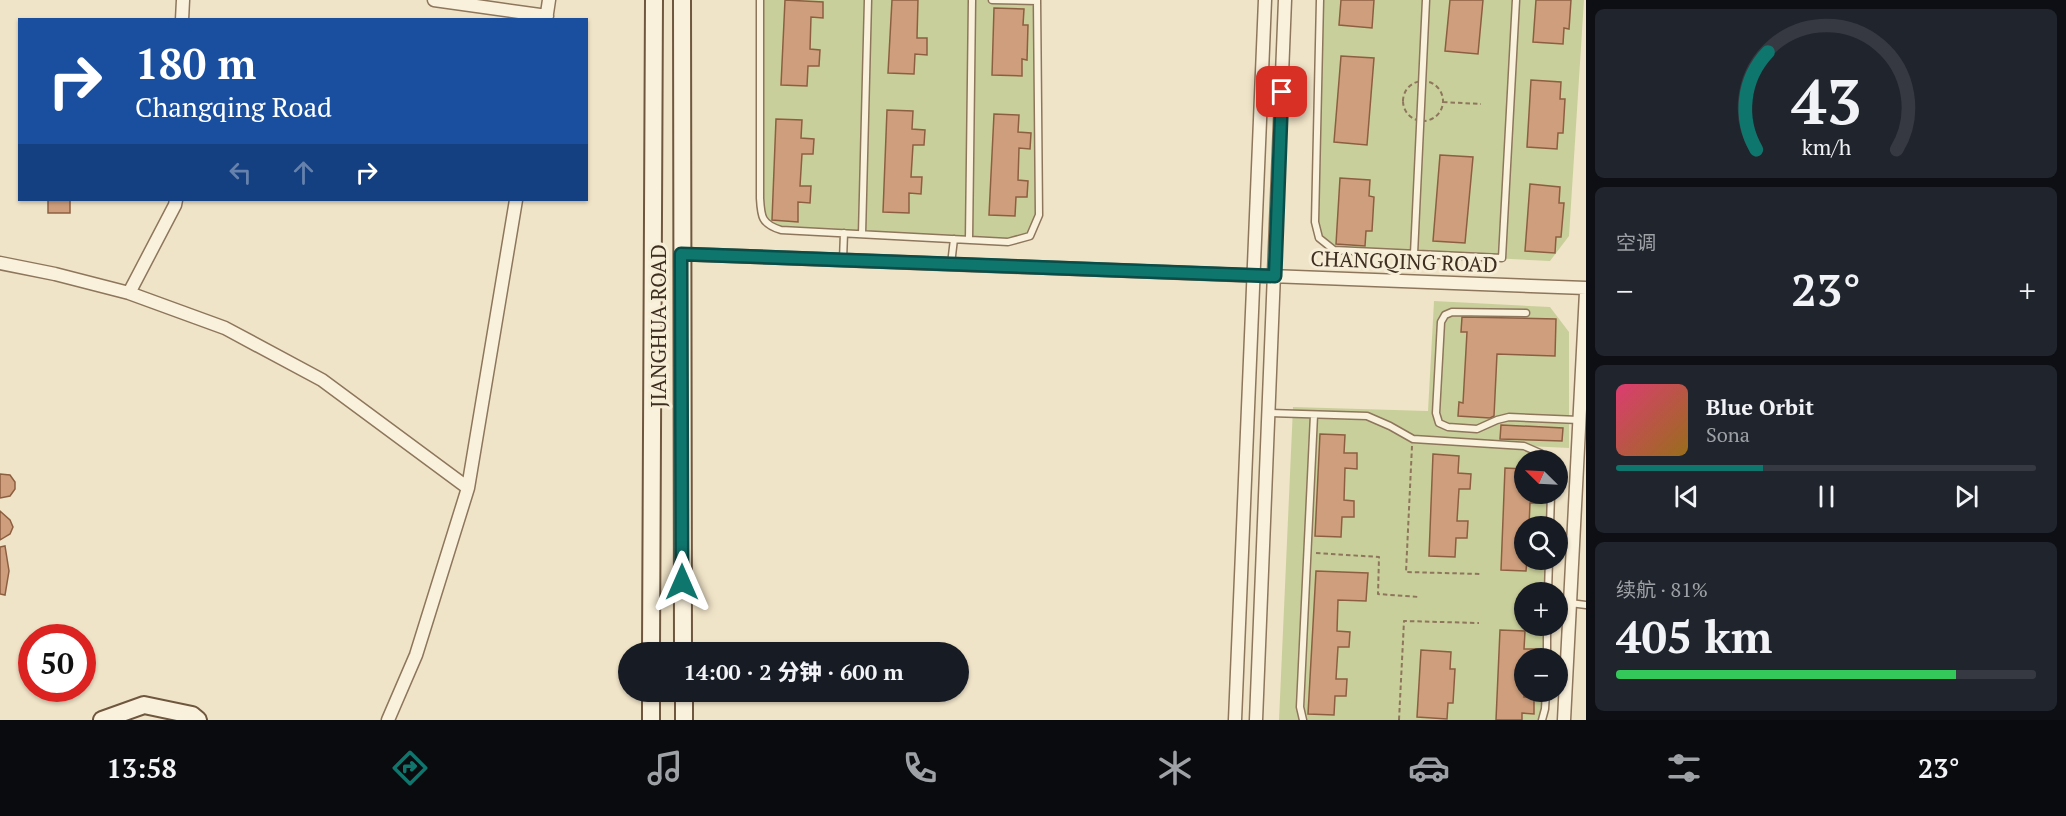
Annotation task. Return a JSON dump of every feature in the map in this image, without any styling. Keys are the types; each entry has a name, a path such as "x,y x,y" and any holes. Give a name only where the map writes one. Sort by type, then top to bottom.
{"main road":[{"name":"JIANGHUA ROAD","path":"651,642 654,0"},
{"name":"JIANGHUA ROAD","path":"682,0 683,642"},
{"path":"651,702 651,720"},
{"path":"684,702 684,720"},
{"path":"102,720 144,705 192,714 198,720"}],"street":[{"path":"182,18 183,0"},
{"path":"434,0 546,18 549,0"},
{"path":"1235,720 1265,0"},
{"path":"1256,720 1285,0"},
{"path":"129,293 176,205 176,201"},
{"path":"388,720 416,655 468,488 516,201"},
{"name":"CHANGQING ROAD","path":"681,254 1586,290"},
{"path":"0,263 129,293 225,328 322,380 468,488"},
{"path":"1564,720 1586,290"}],"lane":[{"path":"760,0 761,215 768,226 781,230 1008,242 1030,236 1039,215 1037,1 992,0"},
{"path":"862,234 868,0"},
{"path":"969,239 972,0"},
{"path":"1320,0 1315,222 1319,238 1334,250 1502,258 1516,0"},
{"path":"1414,254 1426,0"},
{"path":"843,260 844,233"},
{"path":"951,264 954,239"},
{"path":"1526,313 1452,312 1445,315 1442,322 1436,413 1439,423 1448,427 1477,429 1509,417 1580,420"},
{"path":"1269,413 1367,416 1413,439 1524,446 1533,450"},
{"path":"1303,720 1300,707 1314,415"},
{"path":"1570,603 1586,604"},
{"path":"1542,720 1545,702"}],"path":[{"path":"1443,102 1481,104"},
{"path":"1413,439 1406,572 1481,574"},
{"path":"1307,553 1379,557 1378,594 1419,597"},
{"path":"1399,720 1404,621 1479,623"}],"green space":[{"path":"760,0 1037,0 1039,215 1030,236 1008,242 768,226 761,215"},
{"path":"1320,0 1584,0 1569,236 1550,261 1334,250 1319,238 1315,222"},
{"path":"1434,301 1550,307 1569,332 1569,448 1527,446 1533,450 1514,450 1514,504 1551,504 1550,516 1514,516 1514,570 1549,570 1548,582 1514,582 1514,636 1547,636 1547,648 1514,648 1514,702 1545,702 1543,720 1279,720 1293,407 1428,411"}],"building":[{"path":"785,0 823,2 823,18 811,17 810,49 820,50 819,66 808,66 807,86 781,85"},
{"path":"892,0 918,0 917,38 927,38 927,55 915,54 914,74 888,73"},
{"path":"1341,0 1374,0 1372,28 1339,25"},
{"path":"1450,0 1483,0 1478,54 1445,51"},
{"path":"1536,0 1571,0 1569,29 1564,28 1563,44 1533,42"},
{"path":"994,8 1024,9 1023,25 1028,25 1027,60 1022,59 1022,76 992,75"},
{"path":"1341,56 1374,58 1367,145 1334,142"},
{"path":"1531,80 1561,82 1560,99 1565,99 1563,133 1558,133 1557,149 1527,147"},
{"path":"887,110 913,111 912,129 925,130 924,145 913,145 911,177 922,177 921,194 909,193 909,213 883,212"},
{"path":"994,114 1019,115 1018,132 1031,133 1030,149 1019,148 1018,180 1028,181 1027,197 1016,197 1015,216 989,215"},
{"path":"776,119 802,120 801,138 814,139 813,154 802,154 800,186 811,186 810,203 798,202 798,222 772,220"},
{"path":"1440,155 1473,157 1465,243 1433,241"},
{"path":"1340,178 1370,180 1369,196 1374,197 1372,231 1366,231 1365,246 1336,244"},
{"path":"1530,184 1560,187 1559,203 1564,203 1561,237 1556,237 1555,253 1525,251"},
{"path":"48,201 70,201 70,213 48,213"},
{"path":"1462,317 1556,319 1555,356 1497,354 1494,416 1490,418 1458,416 1459,402 1463,403 1467,332 1461,332"},
{"path":"1501,425 1563,428 1562,441 1500,439"},
{"path":"1320,434 1345,435 1344,453 1357,453 1357,469 1345,468 1344,500 1354,501 1354,517 1342,517 1341,537 1315,536"},
{"path":"1433,454 1459,456 1458,473 1471,474 1470,489 1459,489 1457,521 1468,521 1467,538 1456,538 1455,557 1429,556"},
{"path":"1505,468 1514,468 1514,504 1530,504 1529,516 1514,516 1514,570 1526,571 1501,570"},
{"path":"0,474 10,475 15,482 15,489 10,496 0,498"},
{"path":"0,511 10,520 13,527 10,534 0,540"},
{"path":"5,546 9,571 5,595 0,594 0,547"},
{"path":"1316,571 1368,573 1366,601 1338,600 1337,631 1350,632 1349,647 1338,647 1336,679 1347,679 1346,696 1335,696 1334,715 1308,714"},
{"path":"1500,630 1514,631 1514,636 1525,636 1524,648 1514,648 1514,702 1534,702 1534,714 1522,713 1522,720 1496,720"},
{"path":"1421,650 1451,652 1450,669 1455,669 1453,703 1448,703 1447,719 1417,717"}],"route":[{"path":"682,582 681,254 1275,276 1282,92"}]}
